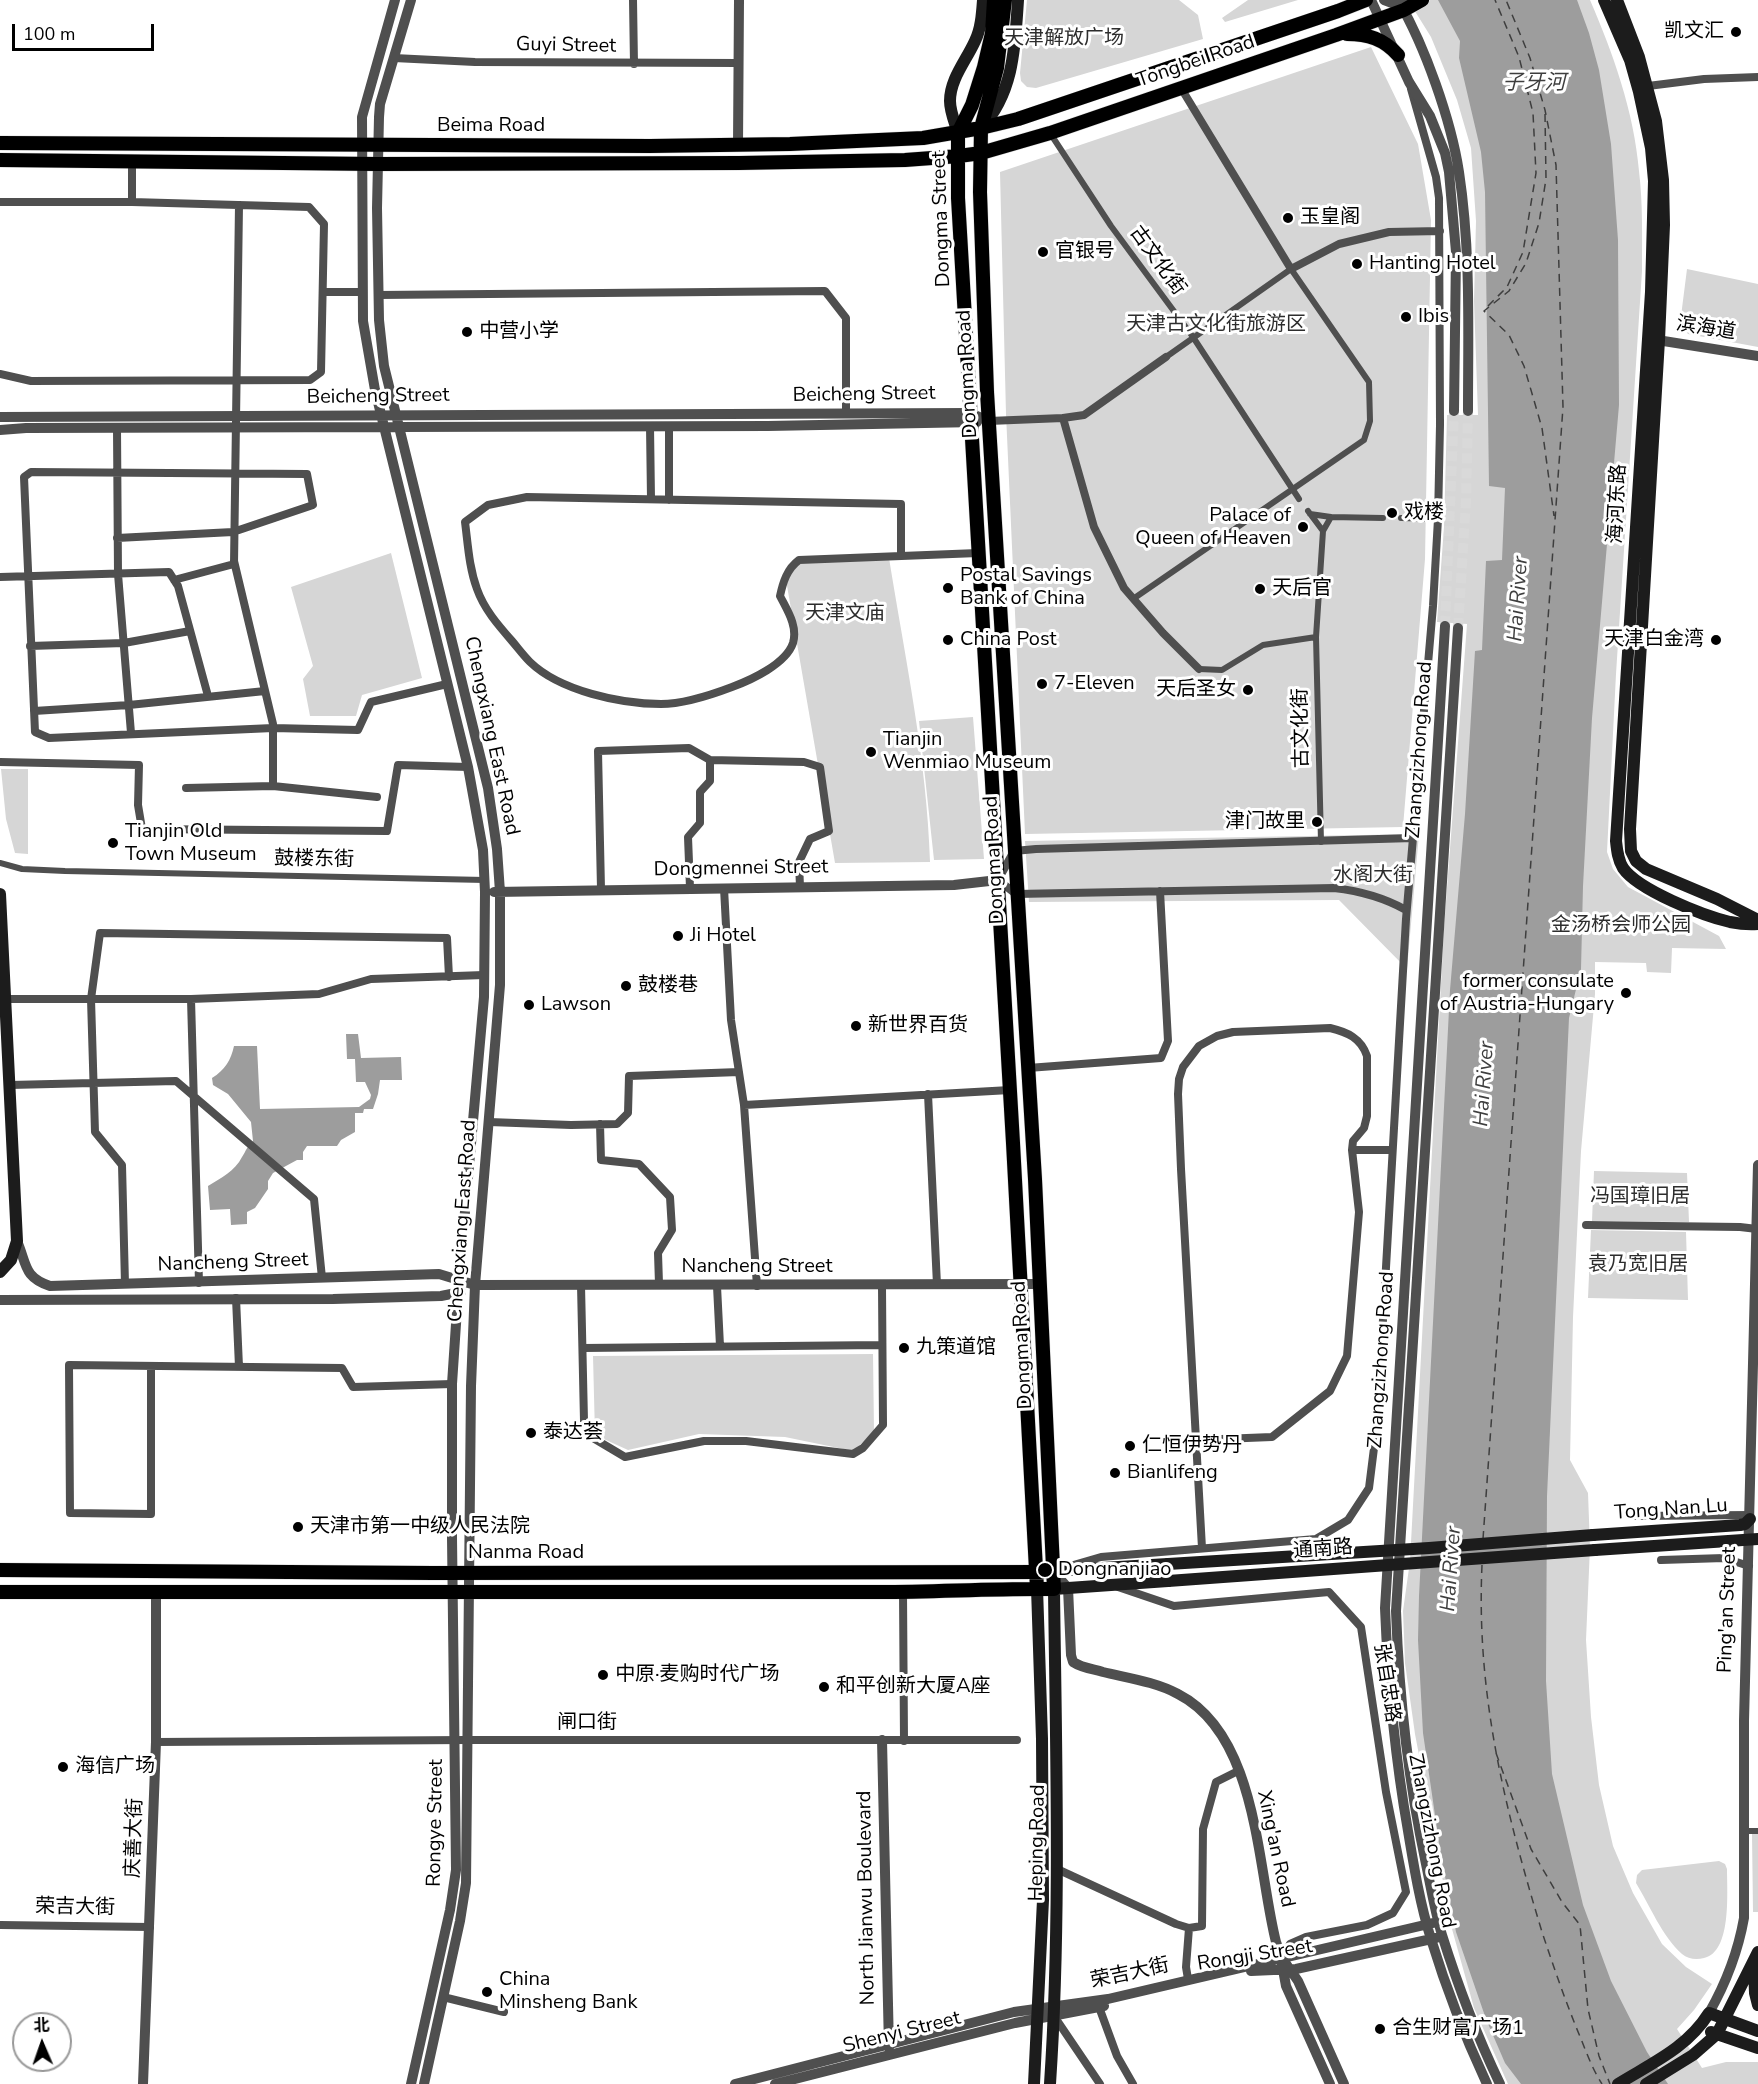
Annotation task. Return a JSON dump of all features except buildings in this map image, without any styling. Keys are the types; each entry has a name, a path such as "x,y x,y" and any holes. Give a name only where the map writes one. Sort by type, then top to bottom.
{"main road":[{"path":"958,133 950,104 951,92 964,60 976,41 981,21 982,0"},
{"path":"994,0 997,32"},
{"path":"958,133 977,92 1005,0"},
{"path":"981,128 998,107 1008,83 1018,0"},
{"name":"Tongbei Road","path":"981,128 1018,119 1366,0"},
{"name":"Tongbei Road","path":"981,153 1050,133 1336,35 1380,19 1401,4 1421,0"},
{"name":"海河东路","path":"1604,0 1630,60 1642,103 1651,148 1654,181 1653,339 1630,829 1631,851 1636,861 1646,869 1717,899 1758,922"},
{"name":"海河东路","path":"1617,0 1648,86 1658,130 1664,180 1664,225 1653,339 1616,841 1617,855 1623,868 1635,881 1650,890 1730,922 1746,925 1758,922"},
{"name":"Dongma Road","path":"997,32 994,83 981,128 980,192 989,421 1028,1068 1053,1571 1061,1588"},
{"path":"1336,35 1356,34 1376,38 1398,55"},
{"name":"Beima Road","path":"0,143 361,146 738,145 912,138 981,128"},
{"name":"Dongma Street","path":"958,133 958,198 970,418"},
{"path":"183,144 184,161"},
{"name":"Beima Road","path":"0,160 377,164 762,163 905,160 981,153"},
{"name":"Dongma Road","path":"970,418 1020,1284"},
{"path":"0,894 17,1241 11,1260 0,1272"},
{"path":"1020,1284 1036,1588"},
{"name":"Tong Nan Lu","path":"1053,1571 1429,1548 1740,1525 1745,1524 1750,1517"},
{"name":"Tong Nan Lu","path":"1595,1550 1754,1539"},
{"name":"通南路","path":"1061,1588 1595,1550"},
{"name":"Nanma Road","path":"0,1570 452,1573 1053,1571"},
{"name":"Heping Road","path":"1034,2084 1043,1900 1043,1773 1036,1588"},
{"name":"Nanma Road","path":"0,1592 453,1594 903,1592 1061,1588"},
{"name":"Heping Road","path":"1050,2084 1058,1869 1061,1588"},
{"path":"1706,2046 1717,2019 1756,1957"},
{"path":"1756,1957 1754,1982 1758,2005"},
{"path":"1717,2019 1736,2040"},
{"path":"1618,2084 1686,2042 1700,2027 1717,2019 1758,2031"},
{"path":"1646,2084 1706,2046 1723,2040 1736,2040 1758,2048"}],"street":[{"name":"Chengxiang East Road","path":"395,0 364,101 362,117 362,292 368,358 468,767 477,812 485,880 484,975 452,1384 453,1594"},
{"name":"Chengxiang East Road","path":"411,0 380,104 377,146 379,320 384,366 488,788 497,849 500,892 500,985 475,1285 468,1593"},
{"path":"633,0 634,63"},
{"path":"738,145 739,0"},
{"path":"1329,14 1344,0"},
{"path":"1053,1571 1101,1557 1316,1539 1348,1520 1369,1488 1377,1424 1406,910 1433,606 1438,519 1440,231 1436,177 1409,82 1371,0"},
{"path":"1384,0 1401,4 1432,77 1459,170 1467,285 1468,411"},
{"name":"Guyi Street","path":"394,58 475,62 738,63"},
{"path":"1648,86 1704,79 1758,77"},
{"path":"1409,82 1430,116 1445,153 1449,172 1456,252 1454,411"},
{"path":"1133,598 1364,440 1370,421 1369,382 1290,269 1181,88"},
{"name":"古文化街","path":"1050,133 1111,226 1193,338 1299,499"},
{"path":"132,161 132,202"},
{"path":"0,202 132,202 309,207 324,224 321,372 310,380 31,381 0,374"},
{"path":"239,205 234,564 273,728 273,786"},
{"path":"989,421 1084,415 1290,269 1339,244 1389,232 1440,231"},
{"path":"378,295 825,291 846,318 846,413"},
{"path":"323,292 362,292"},
{"name":"滨海道","path":"1653,339 1758,356"},
{"path":"0,410 25,417"},
{"name":"Beicheng Street","path":"0,430 235,423 846,413 970,418 989,421"},
{"name":"Beicheng Street","path":"0,417 235,423"},
{"name":"Beicheng Street","path":"398,421 669,426 970,418"},
{"path":"1063,418 1094,527 1124,588 1199,669 1222,670 1263,645 1316,637"},
{"path":"650,426 651,499"},
{"path":"669,426 669,500"},
{"path":"117,428 117,574 131,733"},
{"path":"117,538 234,532 313,505 307,474 31,472 24,477 35,732 49,738 273,728 358,730 371,702 447,684"},
{"path":"901,555 901,504 527,497 488,505 465,522 470,570 478,592 495,622 531,663 561,682 595,696 621,701 663,704 716,693 754,679 787,652 793,643 791,616 780,596 786,574 799,560 978,553"},
{"path":"1331,517 1323,531 1309,512 1331,517 1383,518"},
{"path":"1401,518 1438,519"},
{"name":"古文化街","path":"1321,842 1316,637 1323,531"},
{"path":"174,580 234,564"},
{"path":"0,577 169,572 178,586 207,696"},
{"name":"Zhangzizhong Road","path":"1445,626 1385,1608 1398,1777 1427,1924 1437,1938 1500,2084"},
{"name":"Zhangzizhong Road","path":"1458,628 1396,1611 1398,1666 1410,1775 1438,1922 1437,1938 1458,2016 1487,2084"},
{"path":"30,646 123,643 190,630"},
{"path":"34,711 129,705 265,691"},
{"path":"601,889 598,751 689,748 710,760 804,762 820,767 829,831 810,839 799,862 800,887"},
{"path":"690,888 688,837 700,823 699,792 710,781 710,760"},
{"path":"0,762 139,765 138,805 142,829 322,831 387,831 398,765 468,767"},
{"path":"186,788 273,786 377,798"},
{"path":"1406,910 1373,895 1334,888 1017,894 998,880 1014,851 1413,838"},
{"name":"鼓楼东街","path":"0,863 22,869 65,872 485,880"},
{"name":"Dongmennei Street","path":"485,892 954,885 998,880"},
{"path":"724,888 731,1020 744,1105 757,1286"},
{"path":"1028,1068 1161,1058 1168,1041 1160,891"},
{"path":"125,1284 122,1165 95,1132 91,999 100,933 447,938 449,977"},
{"path":"5,999 191,999 319,994 371,980 484,975"},
{"path":"191,999 199,1283"},
{"path":"1196,1440 1272,1437 1330,1391 1347,1356 1359,1212 1352,1150 1353,1141 1364,1128 1367,1116 1367,1056 1364,1047 1343,1031 1330,1028 1217,1036 1199,1046 1183,1067 1179,1079 1178,1094 1196,1440 1202,1548"},
{"path":"489,1122 617,1124 628,1113 629,1076 739,1072"},
{"path":"9,1085 176,1081 314,1199 322,1278"},
{"path":"744,1105 1010,1090"},
{"path":"928,1094 937,1285"},
{"path":"600,1124 601,1160 639,1164 670,1197 672,1230 658,1253 659,1284"},
{"path":"1352,1150 1391,1150"},
{"name":"Ping'an Street","path":"1717,2019 1724,1985 1737,1950 1744,1918 1744,1721 1749,1566 1754,1539 1750,1517 1758,1165"},
{"path":"1586,1225 1757,1229"},
{"name":"Nancheng Street","path":"17,1241 27,1272 41,1283 50,1286 439,1274 475,1285 1039,1284"},
{"name":"Nancheng Street","path":"0,1300 333,1299 458,1294 475,1285"},
{"path":"581,1286 584,1421 588,1435 625,1457 704,1442 746,1441 853,1454 864,1448 883,1425 882,1286"},
{"path":"717,1286 720,1346"},
{"path":"236,1298 239,1368"},
{"path":"583,1348 882,1345"},
{"path":"151,1366 151,1514 70,1513 69,1365 342,1368 352,1387 452,1384"},
{"path":"1635,1516 1750,1517"},
{"path":"1661,1560 1724,1558 1749,1566"},
{"name":"张自忠路","path":"1114,1586 1174,1606 1329,1592 1361,1627 1386,1792 1406,1892 1393,1913 1367,1925 1306,1937 1290,1944 1282,1958"},
{"name":"Xing'an Road","path":"1061,1588 1073,1662 1086,1668 1168,1689 1186,1698 1197,1706 1213,1724 1227,1746 1254,1820 1274,1933 1286,1969"},
{"path":"903,1592 904,1741"},
{"name":"庆善大街","path":"143,2084 156,1742 156,1593"},
{"name":"Rongye Street","path":"424,2084 460,1921 466,1883 468,1593"},
{"name":"Rongye Street","path":"411,2084 450,1910 456,1870 453,1594"},
{"name":"North Jianwu Boulevard","path":"882,1740 889,2049"},
{"name":"闸口街","path":"156,1742 1017,1740"},
{"path":"1058,1869 1176,1924 1189,1928 1202,1926 1203,1829 1216,1782 1238,1772"},
{"path":"1744,1831 1758,1831"},
{"name":"荣吉大街","path":"1038,2013 1108,1999 1438,1922"},
{"name":"荣吉大街","path":"0,1925 150,1927"},
{"path":"1188,1979 1186,1967 1189,1928"},
{"name":"Rongji Street","path":"1054,2011 1099,2007 1239,1973 1334,1962 1437,1938"},
{"path":"1286,1969 1286,1986 1330,2084"},
{"path":"1286,1969 1298,1982 1344,2084"},
{"path":"443,1997 504,2012"},
{"path":"1099,2007 1117,2056 1133,2084"},
{"path":"1054,2011 1100,2084"},
{"name":"Shenyi Street","path":"735,2084 1038,2013"},
{"name":"Shenyi Street","path":"775,2084 889,2049"}],"green space":[{"name":"天津解放广场","path":"1027,0 1179,0 1198,15 1203,39 1036,88 1027,87 1021,81 1020,73"},
{"path":"1248,0 1298,0 1225,22 1222,18"},
{"name":"子牙河","path":"1408,0 1590,0 1621,83 1636,149 1641,196 1642,271 1607,852 1613,869 1628,887 1719,936 1726,949 1672,948 1671,973 1647,972 1646,963 1595,962 1595,994 1581,1151 1573,1317 1570,1460 1588,1493 1590,1547 1586,1640 1591,1717 1599,1785 1613,1846 1633,1893 1662,1944 1686,1967 1712,1984 1677,2029 1702,2068 1726,2062 1758,2062 1758,2084 1508,2084 1474,2008 1452,1929 1415,1734 1405,1663 1403,1611 1410,1561 1444,928 1467,624 1437,622 1444,527 1447,415 1478,415 1474,301 1476,221 1471,148 1457,100 1431,37"},
{"name":"天津古文化街旅游区","path":"1371,47 1418,144 1431,220 1425,559 1403,827 1025,834 1006,414 1000,172"},
{"path":"1687,269 1758,284 1758,347 1688,334 1680,324"},
{"path":"391,553 422,678 362,695 356,716 310,716 303,679 313,666 291,587"},
{"name":"天津文庙","path":"889,558 920,747 930,862 835,863 786,580 801,561"},
{"path":"973,717 984,859 934,860 919,721"},
{"path":"1,769 28,769 28,854 15,853 6,819"},
{"name":"水阁大街","path":"1419,834 1407,969 1339,900 1029,902 1025,841"},
{"name":"冯国璋旧居","path":"1594,1171 1687,1173 1689,1222 1592,1221"},
{"name":"袁乃宽旧居","path":"1591,1230 1686,1232 1688,1300 1588,1298"},
{"path":"873,1354 874,1432 853,1451 785,1437 699,1434 628,1450 595,1435 593,1356"},
{"path":"1752,1834 1758,1834 1758,1912 1753,1912"},
{"path":"1719,1861 1725,1864 1727,1869 1724,1933 1713,1953 1701,1959 1689,1958 1675,1947 1662,1930 1636,1883 1637,1875 1642,1870"}],"water":[{"name":"子牙河","path":"1438,0 1577,0 1599,70 1611,144 1618,240 1619,405 1592,718 1581,969 1569,1018 1547,1496 1546,1681 1552,1774 1583,1905 1611,1981 1647,2052 1668,2084 1521,2084 1505,2063 1486,2019 1456,1932 1441,1856 1423,1733 1418,1640 1419,1596 1450,990 1465,814 1475,651 1482,650 1486,561 1502,560 1505,488 1489,486 1485,192 1481,152 1459,58 1460,41"},
{"path":"346,1034 358,1034 361,1058 401,1057 402,1080 380,1080 373,1109 364,1109 363,1113 355,1113 355,1132 341,1140 337,1146 307,1146 303,1152 303,1160 297,1160 273,1173 268,1181 268,1189 255,1208 247,1212 247,1224 231,1225 230,1209 210,1210 208,1186 227,1174 239,1162 253,1141 251,1122 228,1094 213,1085 212,1078 227,1064 234,1046 257,1046 260,1109 359,1107 370,1099 371,1095 365,1082 356,1082 355,1059 347,1059"}],"ferry route":[{"path":"1488,306 1507,287 1523,252 1536,173 1533,113 1519,57 1495,0"},
{"path":"1483,1539 1563,407 1556,165 1545,110 1530,58 1506,0"},
{"path":"1545,114 1546,179 1539,223 1526,263 1509,291 1484,311 1509,335 1524,366 1542,428 1554,516"},
{"path":"1482,1565 1481,1613 1484,1660 1489,1706 1505,1796 1529,1886 1560,1986 1590,2062 1602,2084"},
{"path":"1496,1753 1531,1849 1562,1902 1580,1925 1588,2009 1599,2056 1610,2084"}],"tunnel":[{"path":"1445,626 1454,411"},
{"path":"1458,628 1466,501 1468,411"},
{"path":"1299,499 1308,511"},
{"path":"1383,518 1401,518"}],"place":[{"name":"凯文汇","path":"1736,32"},
{"name":"玉皇阁","path":"1288,218"},
{"name":"官银号","path":"1043,252"},
{"name":"Hanting Hotel","path":"1357,264"},
{"name":"Ibis","path":"1406,317"},
{"name":"中营小学","path":"467,332"},
{"name":"戏楼","path":"1392,513"},
{"name":"Palace of Queen of Heaven","path":"1303,527"},
{"name":"Postal Savings Bank of China","path":"948,588"},
{"name":"天后官","path":"1260,589"},
{"name":"China Post","path":"948,640"},
{"name":"天津白金湾","path":"1716,640"},
{"name":"7-Eleven","path":"1042,684"},
{"name":"天后圣女","path":"1248,690"},
{"name":"Tianjin Wenmiao Museum","path":"871,752"},
{"name":"津门故里","path":"1317,822"},
{"name":"Tianjin Old Town Museum","path":"113,843"},
{"name":"Ji Hotel","path":"678,936"},
{"name":"鼓楼巷","path":"626,986"},
{"name":"former consulate of Austria-Hungary","path":"1626,993"},
{"name":"Lawson","path":"529,1005"},
{"name":"新世界百货","path":"856,1026"},
{"name":"九策道馆","path":"904,1348"},
{"name":"泰达荟","path":"531,1433"},
{"name":"仁恒伊势丹","path":"1130,1446"},
{"name":"Bianlifeng","path":"1115,1473"},
{"name":"天津市第一中级人民法院","path":"298,1527"},
{"name":"Dongnanjiao","path":"1045,1570"},
{"name":"中原·麦购时代广场","path":"603,1675"},
{"name":"和平创新大厦A座","path":"824,1687"},
{"name":"海信广场","path":"63,1767"},
{"name":"China Minsheng Bank","path":"487,1992"},
{"name":"合生财富广场1","path":"1380,2029"}],"water label":[{"name":"Hai River","path":"1519,599"},
{"name":"Hai River","path":"1485,1084"},
{"name":"Hai River","path":"1452,1569"}],"park label":[{"name":"金汤桥会师公园","path":"1621,926"}]}
